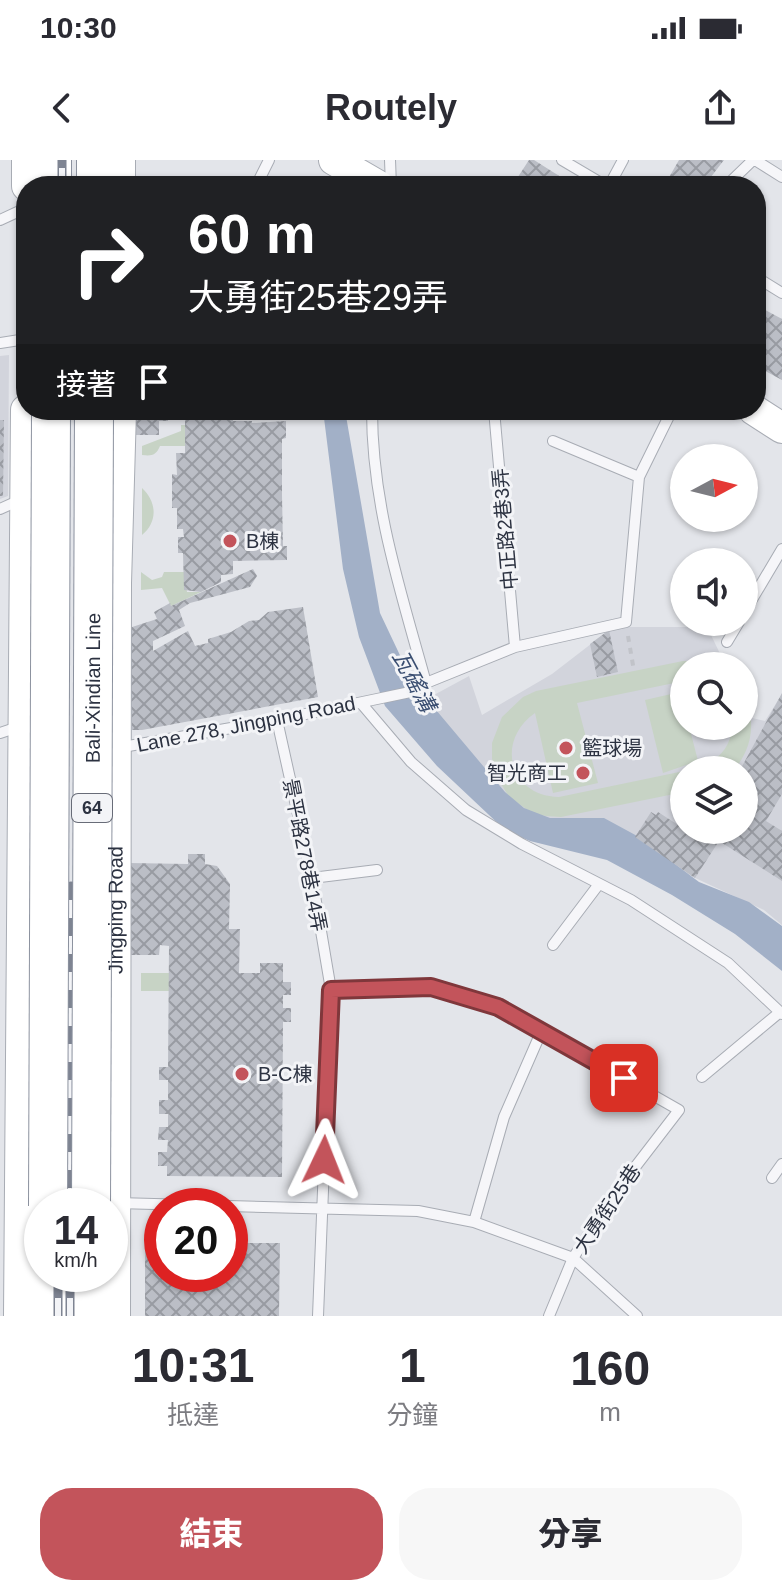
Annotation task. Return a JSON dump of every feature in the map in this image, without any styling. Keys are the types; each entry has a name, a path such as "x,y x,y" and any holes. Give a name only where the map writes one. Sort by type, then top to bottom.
{"highway":[{"name":"Bali-Xindian Line","path":"48,1188 51,420"},
{"name":"Bali-Xindian Line","path":"94,420 103,1188"},
{"path":"48,1292 48,1316"},
{"path":"91,1292 91,1316"}],"main road":[{"path":"334,160 375,176"},
{"path":"19,1316 13,503 25,420"},
{"name":"Jingping Road","path":"103,1188 121,420"},
{"name":"Jingping Road","path":"112,1292 115,1316"}],"lane":[{"path":"562,160 590,176"},
{"path":"737,176 754,160 782,177"},
{"path":"372,420 372,454 382,520 426,683 515,647 626,622 639,477 667,420"},
{"name":"中正路2巷3弄","path":"495,420 515,647"},
{"path":"553,441 639,477"},
{"path":"758,589 782,549"},
{"path":"727,642 731,636"},
{"name":"Lane 278, Jingping Road","path":"115,749 361,703 415,691 426,683"},
{"path":"361,703 411,762 466,810 522,844 631,900 728,963 781,1013 702,1077"},
{"name":"景平路278巷14弄","path":"277,720 312,878 331,990 318,1316"},
{"path":"13,729 55,733"},
{"path":"85,741 115,749"},
{"path":"312,878 377,870"},
{"path":"553,945 599,884"},
{"path":"331,990 431,987 498,1007 542,1030 504,1117 474,1222"},
{"name":"大勇街25巷","path":"542,1030 679,1110 619,1188 573,1258 549,1316"},
{"path":"772,1178 782,1164"},
{"path":"128,1204 418,1211 474,1222 573,1258 637,1316"}],"path":[{"path":"626,622 634,671"}],"shaded area":[{"path":"9,355 8,496 0,499 0,356"},
{"name":"智光商工","path":"613,627 670,627 670,636 711,636 719,652 670,652 670,740 758,740 758,719 765,721 782,694 782,925 764,910 678,870 520,816 421,702 469,676 482,715 552,674"}],"green space":[{"path":"181,425 185,425 185,446 160,446 153,455 142,455 142,446 181,431"},
{"path":"142,488 151,499 154,512 151,524 142,535"},
{"path":"141,572 152,580 162,577 164,572 184,572 187,592 201,592 171,606 162,588 141,590"},
{"path":"670,664 670,684 577,703 598,783 553,793 535,713 522,725 512,752 513,765 519,777 542,794 559,797 670,774 670,795 561,817 532,813 509,797 494,772 492,743 502,717 523,697 536,691"},
{"name":"籃球場","path":"670,694 670,740 693,740 697,756 670,756 670,771 663,773 645,700"},
{"path":"729,740 750,740 743,756 719,756"},
{"path":"141,973 169,973 169,991 141,991"}],"water":[{"path":"324,420 347,420 380,613 423,704 431,704 505,792 524,808 550,818 604,818 639,837 699,882 749,902 782,926 782,971 735,934 607,860 530,841 506,831 437,766 385,706 359,637 343,569"}],"building":[{"path":"529,160 534,160 559,176 519,176"},
{"path":"679,160 724,160 712,176 670,176"},
{"path":"766,310 782,319 782,380 766,371"},
{"path":"0,420 4,420 3,496 0,496"},
{"path":"132,420 168,420 159,421 159,435 132,435"},
{"path":"185,420 286,421 286,438 282,439 282,495 283,546 287,546 287,560 233,561 233,574 221,575 221,582 201,592 184,590 183,553 178,553 178,537 184,537 183,529 177,529 177,508 172,508 172,474 177,475 176,453 185,453"},
{"path":"253,569 257,576 250,587 190,603 179,610 185,626 153,641 153,651 188,631 195,646 208,643 208,639 231,632 249,621 259,620 268,612 303,607 318,697 132,730 129,628 157,619 154,612 170,603 171,606"},
{"path":"609,630 618,672 597,677 590,644"},
{"path":"782,693 782,794 766,821 782,831 782,881 724,844 758,844 758,756 748,756"},
{"path":"651,812 656,815 658,812 670,820 670,844 717,844 695,878 635,837"},
{"path":"188,854 205,854 205,864 217,866 230,884 229,929 240,929 239,973 260,973 260,963 283,963 283,982 291,982 291,995 283,995 283,1008 291,1008 291,1022 283,1022 282,1177 167,1176 167,1166 158,1166 158,1152 167,1152 168,1140 158,1140 159,1127 168,1127 168,1114 159,1114 159,1100 168,1100 168,1080 159,1080 159,1067 168,1067 169,946 160,945 159,955 129,955 129,863 188,864"},
{"path":"248,1243 280,1243 279,1316 145,1316 145,1292 248,1292"}],"railway":[{"path":"62,160 62,176"},
{"path":"58,1188 61,420"},
{"path":"71,886 71,1188"},
{"path":"58,1292 58,1316"},
{"path":"70,1292 70,1316"}],"place":[{"name":"B棟","path":"230,541"},
{"name":"籃球場","path":"566,748"},
{"name":"智光商工","path":"583,773"},
{"name":"B-C棟","path":"242,1074"}],"route":[{"path":"324,1160 331,990 431,987 498,1007 624,1078"}],"water label":[{"name":"瓦磘溝","path":"414,681"}]}
